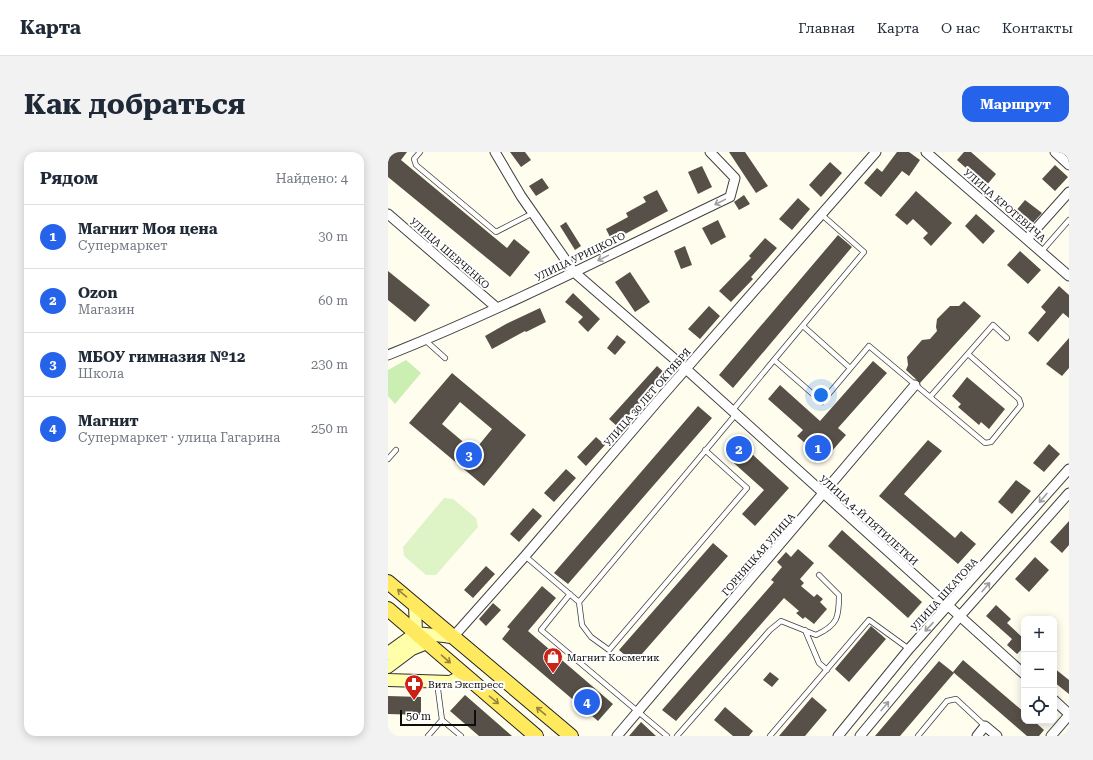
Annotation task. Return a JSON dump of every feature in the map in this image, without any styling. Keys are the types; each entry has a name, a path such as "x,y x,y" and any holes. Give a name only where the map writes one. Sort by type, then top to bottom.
{"main road":[{"path":"388,582 571,736"},
{"path":"400,656 416,633 415,605"},
{"path":"388,610 536,736"},
{"path":"388,653 416,633 453,636"},
{"path":"388,667 412,648 427,642"},
{"path":"388,680 450,682 465,675"}],"street":[{"name":"УЛИЦА 4-Й ПЯТИЛЕТКИ","path":"495,152 533,213 574,272 686,369 1021,671"},
{"name":"УЛИЦА УРИЦКОГО","path":"388,356 497,308 730,197 735,178 710,152"},
{"name":"УЛИЦА 30 ЛЕТ ОКТЯБРЯ","path":"453,636 525,556 876,152"},
{"name":"УЛИЦА КРОТЕВИЧА","path":"926,152 1069,276"},
{"path":"1055,152 1069,165"},
{"path":"1027,240 1069,192"},
{"name":"УЛИЦА ШЕВЧЕНКО","path":"388,214 497,308"},
{"name":"ГОРНЯЦКАЯ УЛИЦА","path":"617,736 915,385"},
{"name":"УЛИЦА ШКАТОВА","path":"838,736 909,649 1069,469"},
{"path":"860,736 960,616 1069,493"},
{"path":"427,642 453,636"},
{"path":"1051,736 1069,715 1057,703"},
{"path":"977,736 985,726 997,736"}],"lane":[{"path":"420,152 414,159 416,165 496,232 533,213"},
{"path":"579,602 705,450 774,360 864,252 822,215"},
{"path":"1041,252 1069,220"},
{"path":"930,398 993,325 1007,338"},
{"path":"803,326 850,368"},
{"path":"426,340 445,358"},
{"path":"774,360 822,402 869,346 985,443 991,442 1021,405 1019,398 968,354"},
{"path":"388,459 396,450"},
{"path":"525,556 579,602 582,625 591,637 608,650 748,488 705,450"},
{"path":"677,736 770,630 781,621 816,635 828,629 839,614 839,595 819,575"},
{"path":"570,594 541,630 667,736"},
{"path":"770,736 869,620 909,649"},
{"path":"805,630 819,663 827,670"},
{"path":"437,682 442,720 461,736"},
{"path":"918,736 947,701 956,699 985,726"},
{"path":"428,736 442,720"}],"green space":[{"path":"406,360 421,373 395,404 388,396 388,370"},
{"path":"444,498 453,499 476,518 478,527 436,575 426,575 404,556 403,547"}],"building":[{"path":"388,152 407,152 401,160 507,248 514,239 530,252 510,277 388,177"},
{"path":"510,152 525,152 531,160 521,167"},
{"path":"729,152 745,152 768,186 756,193"},
{"path":"897,152 909,152 920,160 909,176 902,171 881,197 864,183 877,168 882,172"},
{"path":"964,152 971,152 996,174 986,186 957,160"},
{"path":"830,162 842,173 821,197 809,185"},
{"path":"1055,165 1068,177 1055,191 1042,179"},
{"path":"702,166 712,187 698,194 688,172"},
{"path":"542,178 549,188 536,196 529,186"},
{"path":"657,190 668,211 612,241 606,229 628,217 626,213 646,202 643,197"},
{"path":"916,191 952,223 931,246 923,238 928,233 913,219 907,225 895,215"},
{"path":"744,195 750,204 739,210 734,202"},
{"path":"798,198 810,209 792,230 779,219"},
{"path":"1025,200 1042,213 1031,225 1015,212"},
{"path":"976,214 995,231 983,244 965,226"},
{"path":"718,220 726,237 711,245 702,228"},
{"path":"566,222 581,246 575,250 560,226"},
{"path":"838,235 852,247 733,388 719,375"},
{"path":"765,238 777,248 751,277 753,279 731,302 719,291 751,258 749,256"},
{"path":"685,246 692,265 681,269 674,251"},
{"path":"1020,251 1041,270 1028,284 1007,265"},
{"path":"388,271 430,305 415,322 388,300"},
{"path":"630,272 650,302 635,312 615,282"},
{"path":"1059,286 1069,295 1069,318 1063,313 1038,342 1028,333 1046,312 1041,307"},
{"path":"573,293 600,319 588,332 578,322 583,317 565,302"},
{"path":"964,301 981,316 920,383 906,370 908,365 907,357 922,340 930,339 937,331 937,319 950,306 959,306"},
{"path":"709,306 720,316 700,339 688,329"},
{"path":"540,308 546,322 526,332 525,331 492,349 485,336"},
{"path":"617,335 626,342 615,355 607,348"},
{"path":"1069,338 1069,368 1062,376 1046,364"},
{"path":"873,361 887,373 838,428 846,435 824,460 797,436 803,430 768,399 780,385 820,421"},
{"path":"657,366 666,374 618,427 609,419"},
{"path":"452,373 526,435 484,486 409,423","holes":["460,402 492,429 474,451 442,424"]},
{"path":"967,377 1005,409 989,429 981,422 979,425 958,407 961,404 952,396"},
{"path":"698,406 712,418 568,584 554,573"},
{"path":"596,437 605,445 586,466 577,457"},
{"path":"928,440 942,451 904,494 955,538 961,531 976,544 958,564 879,496"},
{"path":"739,442 789,488 755,526 742,514 764,490 726,456"},
{"path":"1049,444 1060,454 1044,472 1033,463"},
{"path":"566,469 576,478 554,502 544,493"},
{"path":"1016,480 1031,491 1012,514 998,502"},
{"path":"533,508 542,516 519,542 510,534"},
{"path":"1069,521 1069,545 1062,553 1050,542"},
{"path":"842,530 922,602 908,618 828,546"},
{"path":"713,543 728,556 634,663 619,650"},
{"path":"798,549 814,563 800,579 804,583 801,586 814,597 817,594 823,599 820,602 827,609 814,624 805,617 803,619 796,613 799,611 784,598 676,721 662,710 774,582 771,580 782,567 777,562 786,552 791,557"},
{"path":"1035,557 1049,570 1029,592 1015,579"},
{"path":"486,566 495,574 473,598 464,590"},
{"path":"542,586 556,598 528,631 613,704 598,721 502,639 510,629 507,627"},
{"path":"493,603 501,610 486,626 479,619"},
{"path":"996,605 1011,619 1007,623 1021,636 1021,650 1017,654 1007,645 1012,639 986,616"},
{"path":"871,626 886,639 849,682 835,669"},
{"path":"963,660 1021,709 1021,724 1037,724 1044,730 1039,736 1027,736 953,672"},
{"path":"939,661 954,673 900,736 875,736"},
{"path":"1057,670 1069,680 1069,694 1057,684"},
{"path":"770,672 779,679 772,687 763,680"},
{"path":"465,695 512,736 479,736 450,711"},
{"path":"388,696 421,697 421,715 388,714"},
{"path":"812,697 827,710 805,736 779,736"},
{"path":"725,707 753,731 749,736 733,736 714,720"},
{"path":"641,722 656,736 629,736"}],"place":[{"name":"Магнит Моя цена","path":"818,448"},
{"name":"Ozon","path":"739,449"},
{"name":"МБОУ гимназия №12","path":"469,455"},
{"name":"Магнит Косметик","path":"553,674"},
{"name":"Вита Экспресс","path":"414,701"},
{"name":"Магнит","path":"587,702"}]}
